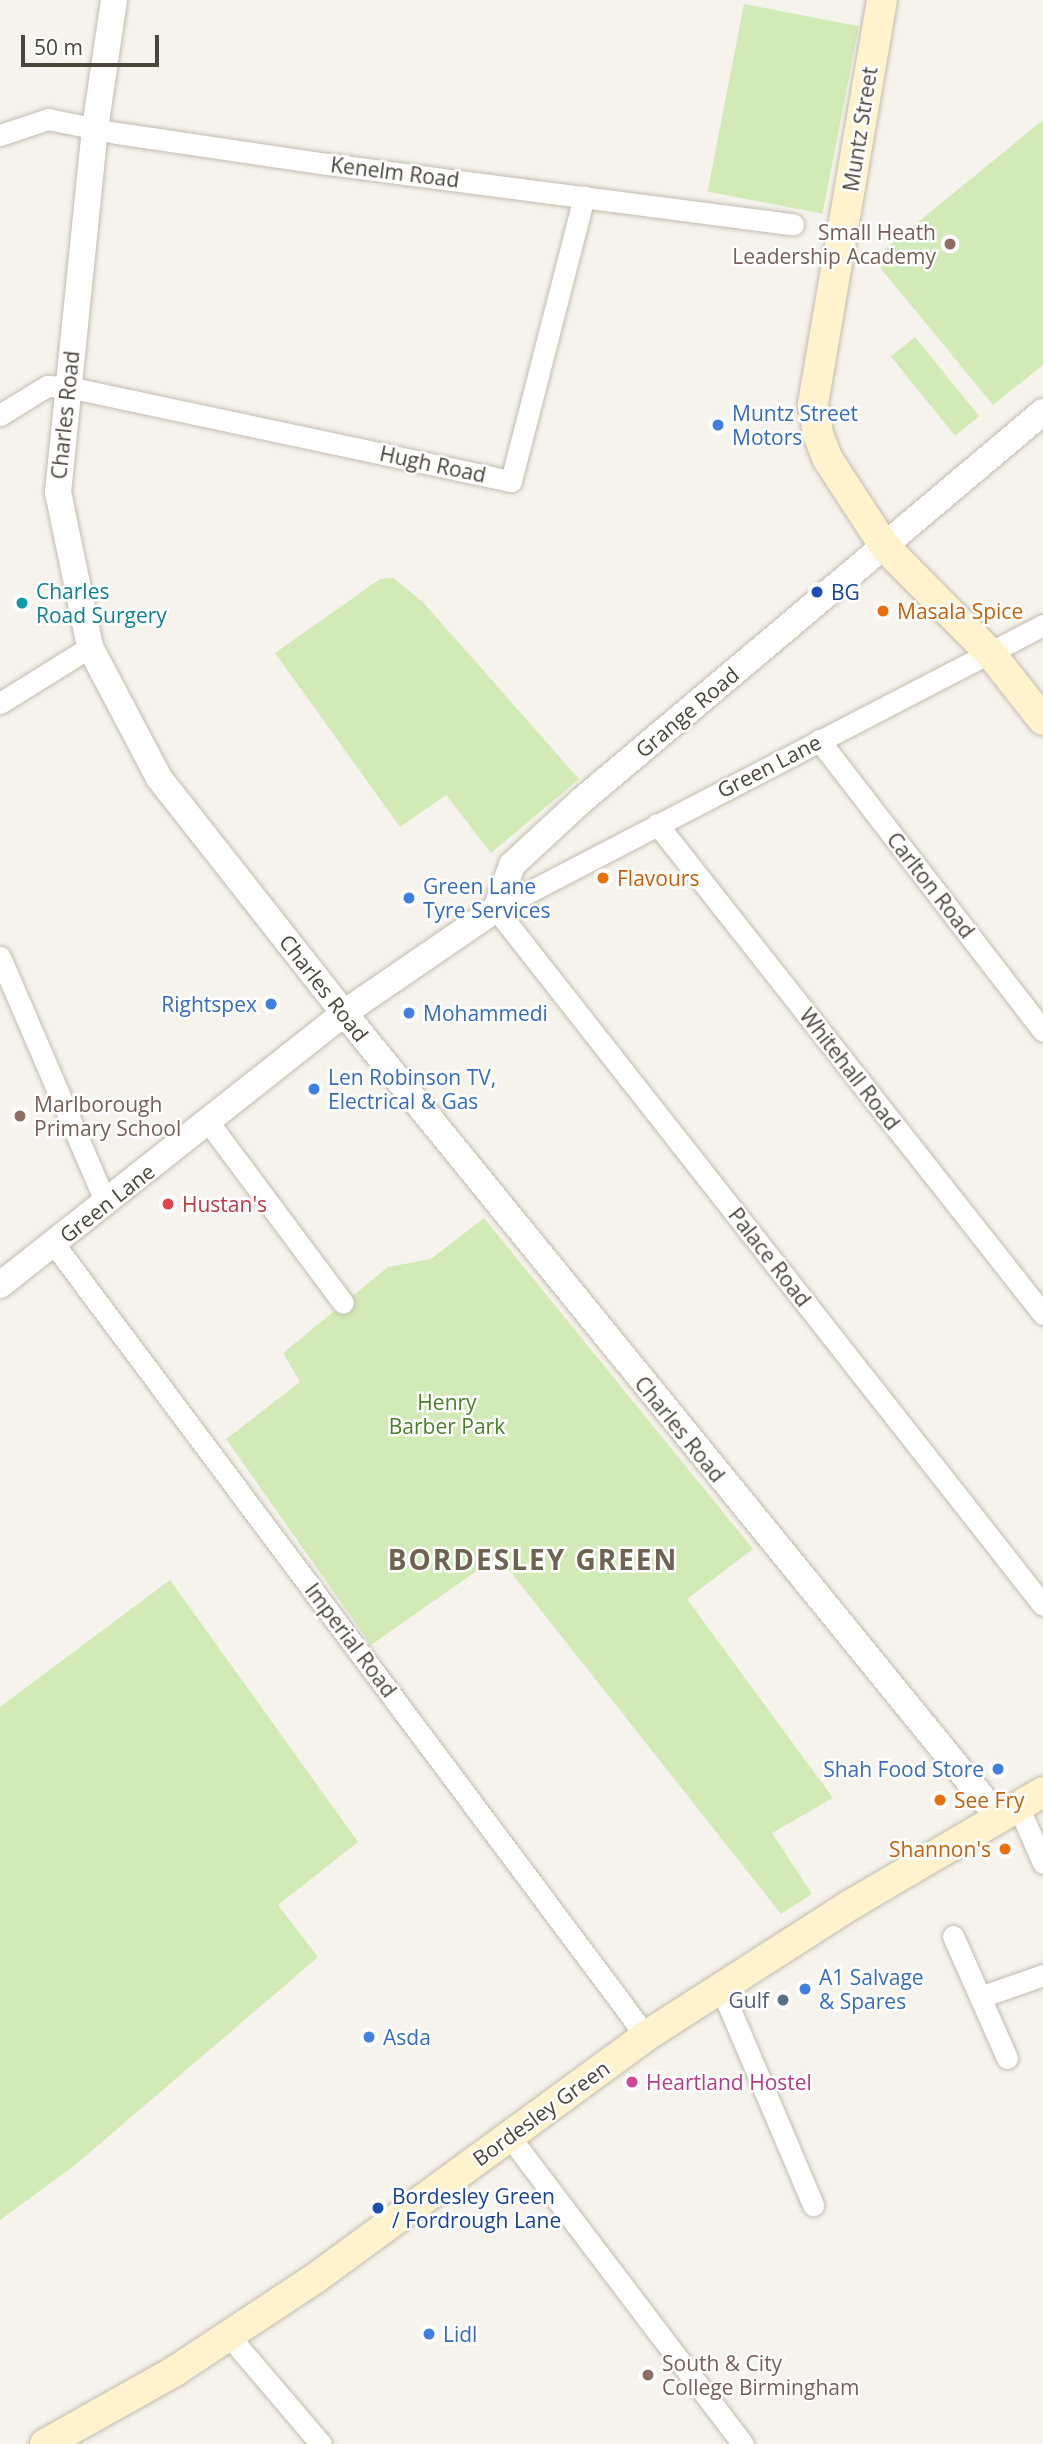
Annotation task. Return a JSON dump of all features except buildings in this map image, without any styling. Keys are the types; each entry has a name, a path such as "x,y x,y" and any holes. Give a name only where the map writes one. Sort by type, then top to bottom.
{"main road":[{"name":"Muntz Street","path":"882,0 813,405 818,434 827,458 885,547 991,654 1043,720"},
{"name":"Bordesley Green","path":"45,2444 83,2435 317,2277 646,2036 852,1904 1020,1805"}],"street":[{"name":"Charles Road","path":"114,0 95,128 58,492 90,647 159,778 344,1013 1020,1805"},
{"name":"Kenelm Road","path":"0,135 48,119 328,164 793,224"},
{"name":"Hugh Road","path":"68,387 512,481 584,196"},
{"path":"0,415 47,386 68,387"},
{"name":"Grange Road","path":"496,909 512,865 581,801 1043,412"},
{"name":"Green Lane","path":"496,909 1043,625"},
{"path":"0,703 90,647"},
{"name":"Carlton Road","path":"819,740 1043,1031"},
{"name":"Whitehall Road","path":"657,824 1043,1314"},
{"path":"344,1013 496,909"},
{"name":"Palace Road","path":"496,909 1043,1605"},
{"path":"1,964 106,1203"},
{"name":"Green Lane","path":"0,1285 209,1123 344,1013"},
{"path":"209,1123 343,1303"},
{"name":"Imperial Road","path":"54,1244 646,2036"},
{"path":"1020,1805 1043,1863"},
{"path":"953,1936 1007,2058"},
{"path":"980,1997 1043,1975"},
{"path":"720,1988 813,2205"},
{"path":"509,2136 743,2444"},
{"path":"229,2336 321,2444"}],"green space":[{"path":"744,4 859,26 822,214 708,191"},
{"path":"1043,120 1043,365 993,405 873,259"},
{"path":"915,337 979,416 955,436 891,357"},
{"path":"393,578 422,601 579,779 491,853 446,795 400,827 275,653 380,579"},
{"name":"Henry Barber Park","path":"484,1218 753,1549 687,1599 833,1798 772,1833 812,1894 781,1914 498,1556 371,1645 226,1439 300,1382 283,1353 388,1267 431,1259"},
{"path":"170,1580 358,1842 278,1905 318,1957 75,2165 0,2220 0,1707"}],"place":[{"name":"Small Heath Leadership Academy","path":"950,244"},
{"name":"Muntz Street Motors","path":"718,425"},
{"name":"BG","path":"817,592"},
{"name":"Charles Road Surgery","path":"22,603"},
{"name":"Masala Spice","path":"883,611"},
{"name":"Flavours","path":"603,878"},
{"name":"Green Lane Tyre Services","path":"409,898"},
{"name":"Rightspex","path":"271,1004"},
{"name":"Mohammedi","path":"409,1013"},
{"name":"Len Robinson TV, Electrical & Gas","path":"314,1089"},
{"name":"Marlborough Primary School","path":"20,1116"},
{"name":"Hustan's","path":"168,1204"},
{"name":"Shah Food Store","path":"998,1769"},
{"name":"See Fry","path":"940,1800"},
{"name":"Shannon's","path":"1005,1849"},
{"name":"A1 Salvage & Spares","path":"805,1989"},
{"name":"Gulf","path":"783,2000"},
{"name":"Asda","path":"369,2037"},
{"name":"Heartland Hostel","path":"632,2082"},
{"name":"Bordesley Green / Fordrough Lane","path":"378,2208"},
{"name":"Lidl","path":"429,2334"},
{"name":"South & City College Birmingham","path":"648,2375"}],"district":[{"name":"BORDESLEY GREEN","path":"533,1559"}]}
